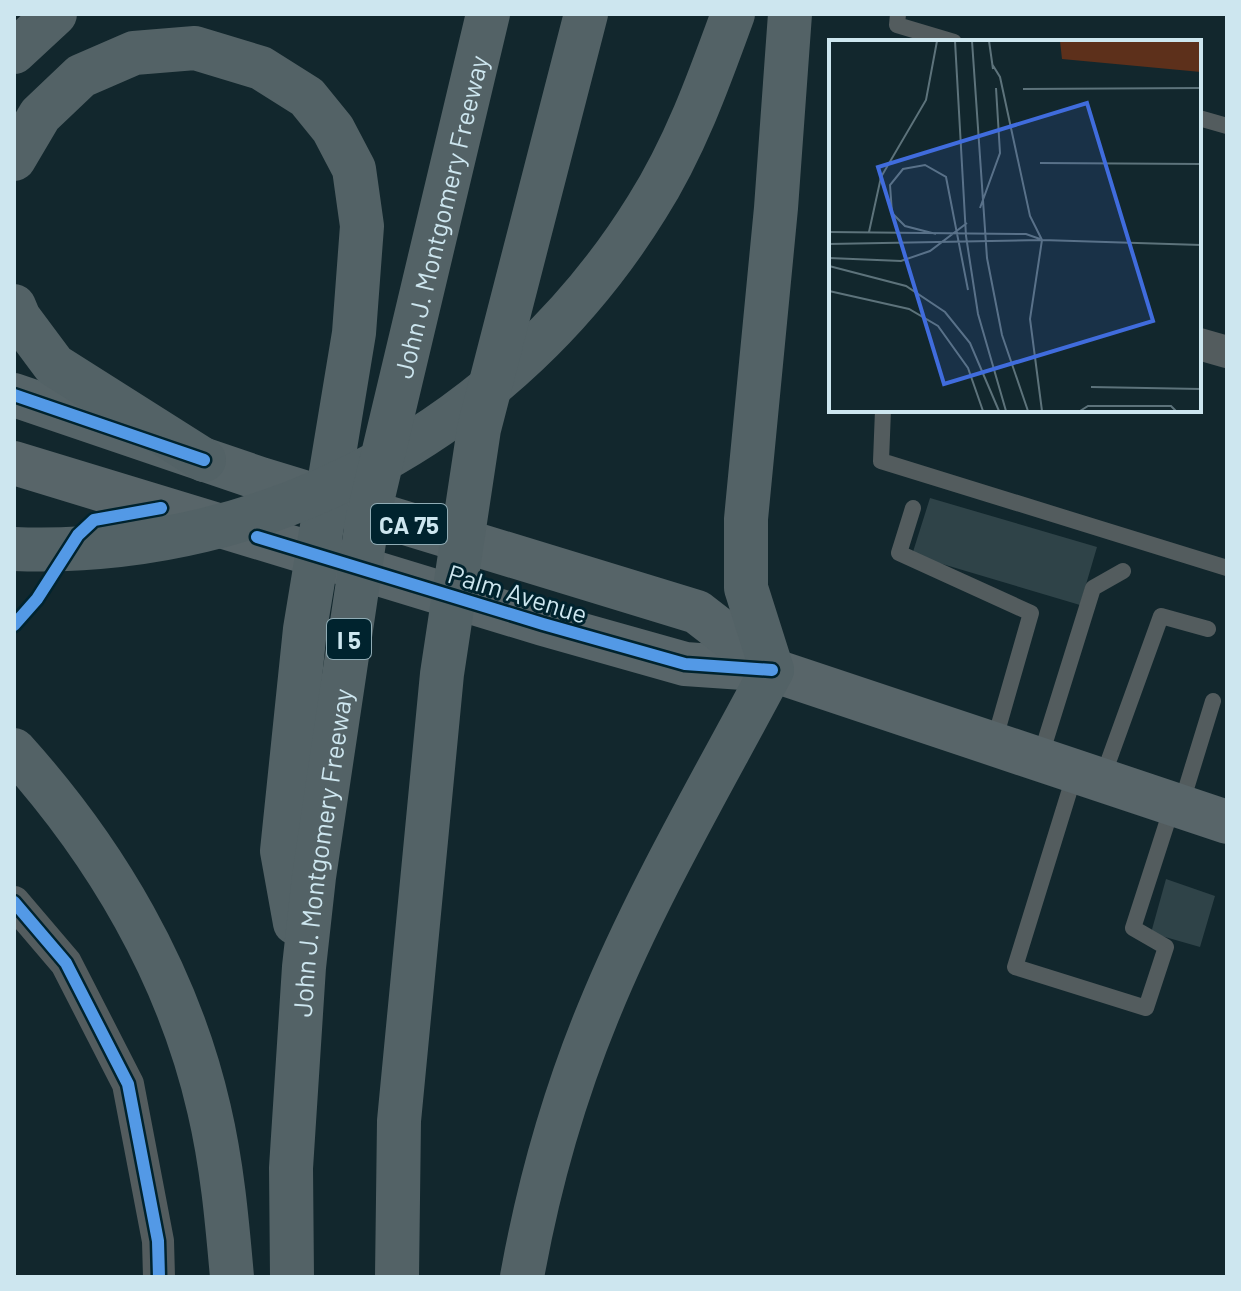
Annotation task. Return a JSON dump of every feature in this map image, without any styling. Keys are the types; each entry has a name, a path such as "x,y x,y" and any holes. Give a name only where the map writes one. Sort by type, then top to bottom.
{"highway":[{"path":"14,52 55,14"},
{"name":"John J. Montgomery Freeway","path":"292,1277 291,1168 304,967 314,877 367,522 488,14"},
{"path":"397,1277 399,1121 442,674 479,429 586,14"},
{"path":"14,549 105,547 147,542 230,523 323,491 371,467 452,418 483,395 568,312 626,239 660,185 689,128 733,14"},
{"path":"522,1277 554,1145 597,1015 642,914 772,670 746,588 746,519 776,208 790,14"},
{"path":"14,159 40,115 81,76 134,53 195,48 261,68 307,97 333,129 354,169 362,226 354,333 305,629 282,851 304,967"},
{"path":"14,306 19,318 54,365 204,460"},
{"name":"Palm Avenue","path":"14,395 261,479 697,612 772,670"},
{"path":"14,750 83,835 125,899 160,967 189,1038 209,1109 224,1191 232,1277"}],"main road":[{"name":"Palm Avenue","path":"14,463 543,624 685,664 772,670 1227,822"}],"street":[{"path":"1201,345 1227,352"},
{"path":"14,902 66,963 128,1084 158,1241 159,1277"}],"lane":[{"path":"898,14 897,25 947,40"},
{"path":"1201,119 1227,126"},
{"path":"883,412 881,461 1227,568"},
{"path":"913,508 899,553 1031,613 993,744"},
{"path":"1123,571 1093,588 1072,770 1015,967 1146,1008 1166,947 1133,928 1213,701"},
{"path":"1072,770 1161,616 1208,629"}],"building":[{"path":"930,498 1097,547 1080,605 912,555"},
{"path":"1166,879 1215,896 1200,947 1151,933"}],"cycle path":[{"path":"14,395 204,460"},
{"path":"14,625 37,599 78,535 94,520 161,508"},
{"path":"257,537 685,664 772,670"},
{"path":"14,902 66,963 128,1084 158,1241 159,1277"}]}
